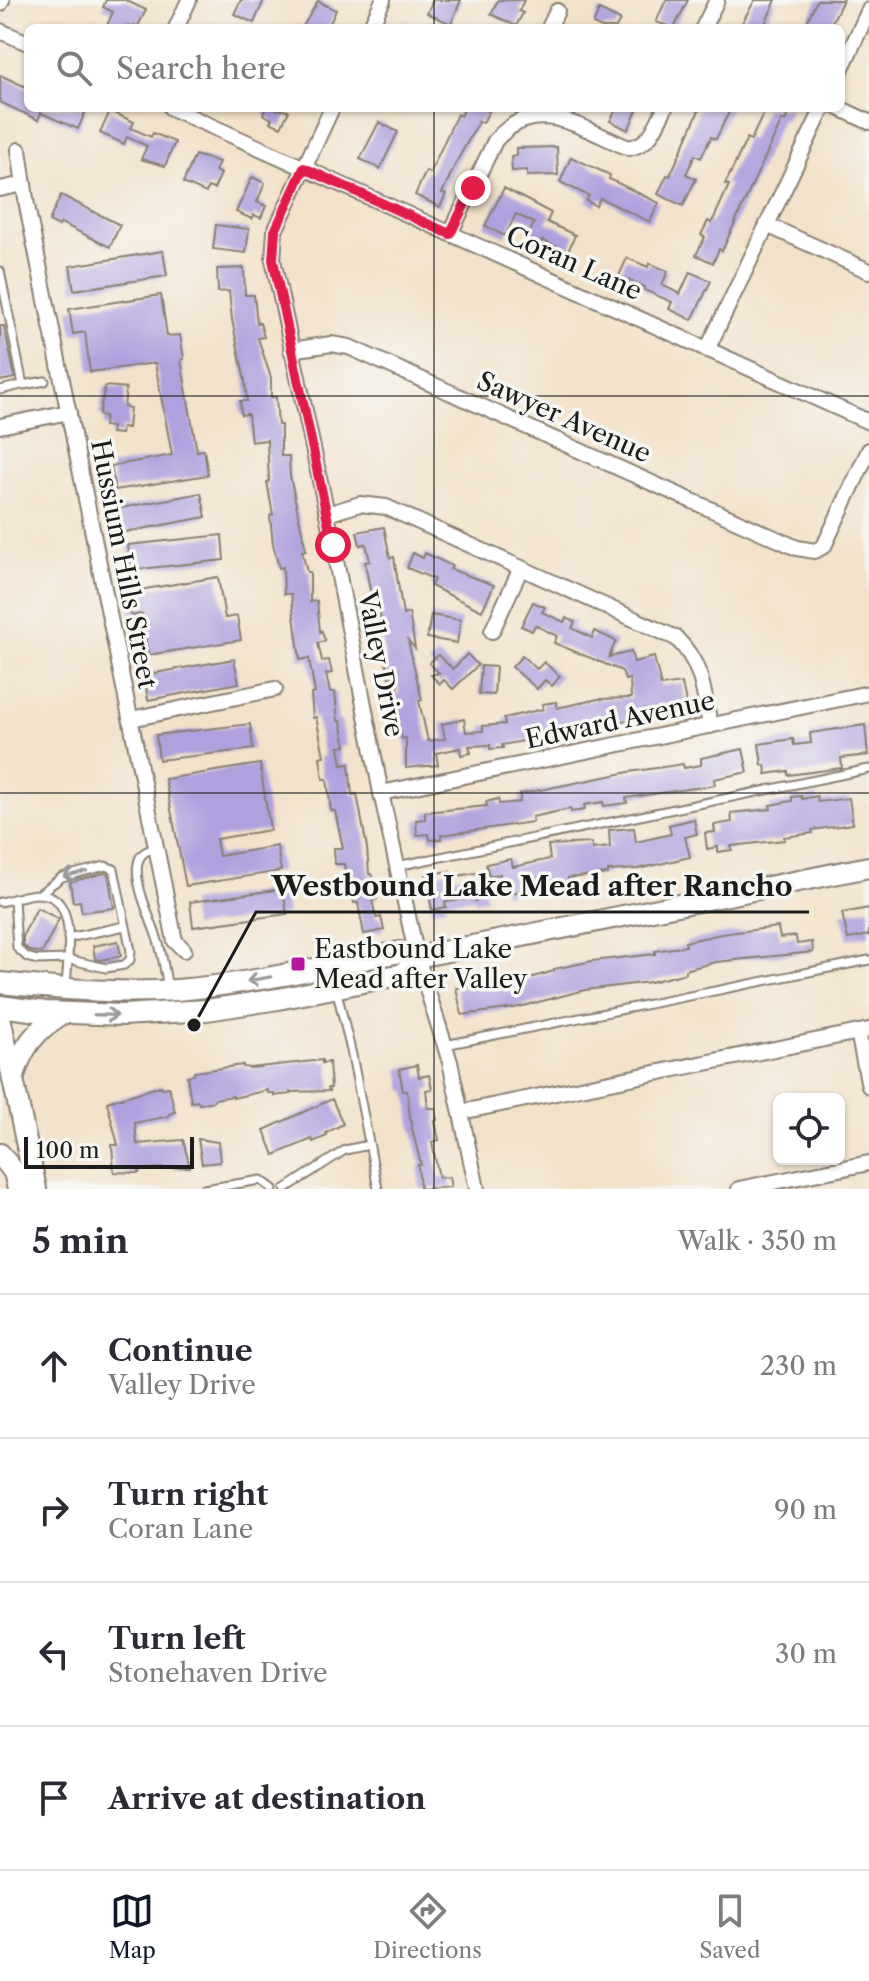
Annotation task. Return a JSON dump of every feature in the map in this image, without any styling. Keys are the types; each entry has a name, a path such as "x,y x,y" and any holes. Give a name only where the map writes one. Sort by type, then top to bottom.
{"main road":[{"path":"0,983 66,990 169,990 254,980 400,952 417,957 869,867"},
{"path":"0,1006 65,1013 166,1014 278,999 403,974 417,957"},
{"path":"13,1080 28,1042 45,1024 65,1013"},
{"path":"0,1017 36,1189"},
{"path":"0,1154 14,1172 18,1189"},
{"path":"0,1167 4,1189"}],"street":[{"path":"178,24 189,0"},
{"path":"372,24 383,0"},
{"path":"705,24 717,0"},
{"path":"845,61 869,10"},
{"path":"551,24 557,11"},
{"path":"0,31 24,41"},
{"path":"845,111 869,122"},
{"name":"Coran Lane","path":"180,112 869,422"},
{"name":"Valley Drive","path":"330,112 275,231 273,260 397,866 417,957 445,1045 477,1189"},
{"path":"450,234 495,141 506,128 534,112 552,116 629,148 640,146 650,139 663,112"},
{"path":"707,350 821,112"},
{"name":"Hussium Hills Street","path":"19,150 175,941 184,950"},
{"path":"0,189 24,184"},
{"path":"767,225 869,271"},
{"name":"Sawyer Avenue","path":"291,350 331,344 349,347 797,548 815,551 829,538 869,450"},
{"path":"0,426 69,412"},
{"path":"327,514 360,504 386,507 676,638 689,650 697,664 710,726"},
{"path":"492,631 521,568"},
{"path":"131,719 275,689"},
{"name":"Edward Avenue","path":"381,793 869,693"},
{"path":"461,1112 863,1031 869,1086"},
{"path":"739,1189 869,1163"}],"lane":[{"path":"0,271 23,385 26,384"},
{"path":"0,390 45,381"},
{"path":"397,866 869,769"},
{"path":"157,848 143,853 137,870 169,990"},
{"path":"14,899 17,948 20,953 37,960 67,959 106,968 124,965 130,960 118,881 110,867 62,877 39,894"},
{"path":"0,902 39,894 49,896 58,903 66,915 66,990"},
{"path":"68,938 125,926"},
{"path":"445,1045 869,960"},
{"path":"335,988 352,1055 378,1189"},
{"path":"285,1189 345,1150 369,1145"},
{"path":"204,1189 261,1180 273,1189"}],"building":[{"path":"106,0 125,0 146,10 139,24 108,24 113,12 103,7"},
{"path":"241,0 264,0 254,23 234,14"},
{"path":"433,0 461,0 451,24 427,13"},
{"path":"498,0 524,0 519,11 523,13 517,24 491,14"},
{"path":"666,0 688,0 676,24 656,22"},
{"path":"755,0 776,0 765,24 741,24"},
{"path":"817,0 843,0 831,24 806,24"},
{"path":"318,1 336,10 330,24 304,24"},
{"path":"599,10 620,20 618,24 593,24"},
{"path":"0,75 24,86 24,112 85,112 78,129 41,113 38,120 0,102"},
{"path":"112,112 134,122 131,128 151,137 153,133 175,142 165,166 141,159 147,146 127,137 124,144 100,133"},
{"path":"264,112 288,112 281,127"},
{"path":"463,112 488,112 483,123 479,121 457,161 442,193 446,194 440,207 415,195 426,171 430,173 457,114 461,116"},
{"path":"615,112 636,112 628,130 610,121"},
{"path":"698,112 729,112 716,139 711,137 701,158 695,155 686,174 696,179 683,206 658,194 667,175 670,176"},
{"path":"764,112 789,112 785,121 782,120 722,251 719,249 713,263 696,255 705,237 701,235 708,221 711,223 715,216 729,185 725,184 747,138 751,140"},
{"path":"379,122 398,132 380,169 360,159"},
{"path":"557,147 558,175 527,176 527,170 512,171 511,157 516,156 516,148"},
{"path":"195,155 219,162 215,171 221,174 214,189 208,187 206,193 183,183"},
{"path":"571,157 659,203 650,222 600,198 596,206 586,201 589,196 560,182"},
{"path":"252,177 265,183 257,202 266,206 261,218 254,215 252,219 236,212"},
{"path":"504,188 551,213 547,222 575,235 568,252 542,240 540,243 527,238 534,223 516,214 505,236 485,226"},
{"path":"61,195 120,225 110,247 61,223 59,226 49,221"},
{"path":"216,225 249,229 246,253 213,249"},
{"path":"163,251 167,276 74,290 70,266"},
{"path":"627,258 668,271 662,285 680,294 690,272 711,281 692,320 669,309 672,302 619,276"},
{"path":"244,268 245,295 254,295 257,323 260,323 264,337 258,338 271,378 271,397 276,397 278,425 281,425 281,456 289,456 290,476 306,550 302,551 307,572 310,572 310,602 317,601 320,632 325,641 318,643 322,661 329,660 332,673 326,674 330,692 335,692 338,721 341,721 346,746 339,747 342,765 349,764 352,795 357,794 369,874 372,874 377,899 372,900 376,918 381,917 384,930 364,934 348,871 345,871 344,864 335,864 334,848 343,848 335,811 331,811 327,779 323,779 320,757 324,756 316,717 313,718 311,694 315,693 309,658 300,660 291,594 284,594 283,567 279,568 273,544 270,516 273,515 267,482 267,440 251,442 248,414 241,415 240,401 247,401 229,291 218,292 217,269"},
{"path":"161,295 167,336 180,335 184,359 181,360 197,451 204,450 208,475 115,490 111,466 172,455 155,363 90,372 85,332 73,334 69,309"},
{"path":"0,326 4,326 15,378 0,381"},
{"path":"105,386 126,388 124,407 130,408 128,428 122,427 121,434 111,433 112,427 104,426 105,416 99,415"},
{"path":"201,493 206,517 115,534 110,510"},
{"path":"384,527 390,558 394,557 403,615 409,613 415,648 408,641 428,741 445,739 442,724 464,719 466,732 483,731 483,726 505,724 504,718 543,709 542,704 556,702 557,708 598,699 631,698 630,679 625,680 622,671 554,643 557,636 535,625 532,631 521,626 533,602 545,607 542,612 564,622 566,618 575,622 572,628 592,638 595,631 616,641 609,657 631,652 634,662 654,657 661,686 682,683 687,708 662,712 661,709 643,710 644,718 594,725 552,736 551,730 533,732 534,739 502,745 503,748 469,746 471,753 461,755 460,748 436,753 438,765 406,768 406,738 402,739 392,695 399,694 396,676 389,678 379,622 379,604 373,605 365,562 370,561 366,544 360,545 357,532"},
{"path":"222,535 224,560 131,570 128,545"},
{"path":"413,553 423,558 425,553 452,566 450,569 494,585 482,611 431,586 434,579 407,568"},
{"path":"218,577 225,618 237,616 241,640 148,655 142,614 131,616 127,592"},
{"path":"431,615 461,620 457,643 427,638"},
{"path":"467,654 478,665 453,689 444,680 440,684 431,675 439,673 429,663 438,655 453,669"},
{"path":"522,656 537,669 544,662 560,676 552,686 545,680 537,689 512,667"},
{"path":"234,659 239,683 148,700 144,675"},
{"path":"481,666 496,667 494,695 479,694"},
{"path":"250,724 253,749 159,760 156,735"},
{"path":"865,725 868,755 841,758 842,768 788,775 788,771 766,774 765,765 762,765 759,744 793,739 794,745 811,743 810,733"},
{"path":"743,749 748,772 714,779 715,785 626,798 627,803 584,805 585,810 571,812 570,809 532,817 533,822 441,835 441,839 430,840 429,834 417,835 416,820 425,819 425,812 487,806 486,802 498,799 499,804 520,802 520,794 629,772 683,764 684,768 701,765 701,758"},
{"path":"260,764 270,830 216,839 219,856 277,846 281,871 186,886 165,779"},
{"path":"801,796 802,799 817,796 818,802 849,798 853,824 812,830 813,833 784,837 784,840 731,846 732,850 718,852 718,847 707,849 705,833 715,832 714,825 732,822 731,813 771,809 770,805"},
{"path":"694,819 697,834 685,837 690,857 638,869 568,878 568,883 504,894 500,874 489,876 486,864 511,859 513,867 550,859 548,845 592,843 592,849 610,847 609,830 634,828 636,842 671,834 669,825"},
{"path":"450,871 451,877 482,872 486,899 445,902 446,907 432,910 425,875"},
{"path":"108,874 114,908 82,912 80,901 73,902 70,882"},
{"path":"283,889 287,914 193,927 190,902"},
{"path":"37,908 59,919 42,953 30,951 23,945 23,935"},
{"path":"869,908 869,935 848,939 842,913"},
{"path":"778,927 780,938 796,936 797,944 812,942 813,952 716,962 650,982 585,990 515,1008 462,1015 456,988 523,980 592,961 655,954 655,951 686,946 685,942 721,934"},
{"path":"118,941 121,956 95,959 93,946"},
{"path":"322,1060 322,1063 329,1062 329,1091 290,1092 274,1096 268,1090 199,1104 198,1101 191,1102 187,1076 194,1075 194,1072"},
{"path":"417,1065 419,1077 429,1075 432,1089 426,1090 428,1108 436,1108 439,1140 432,1142 439,1178 449,1177 451,1187 420,1189 418,1165 421,1165 407,1091 403,1091 399,1069"},
{"path":"161,1086 169,1087 175,1112 135,1123 137,1144 183,1140 190,1167 139,1170 139,1173 114,1172 112,1145 118,1145 107,1102"},
{"path":"332,1099 343,1124 326,1133 327,1136 274,1155 264,1130"},
{"path":"198,1139 218,1142 220,1162 202,1164"}],"place":[{"name":"Eastbound Lake Mead after Valley","path":"298,964"},
{"name":"Westbound Lake Mead after Rancho","path":"194,1025"}],"route":[{"path":"333,545 273,260 275,231 304,168 450,234 473,188"}]}
